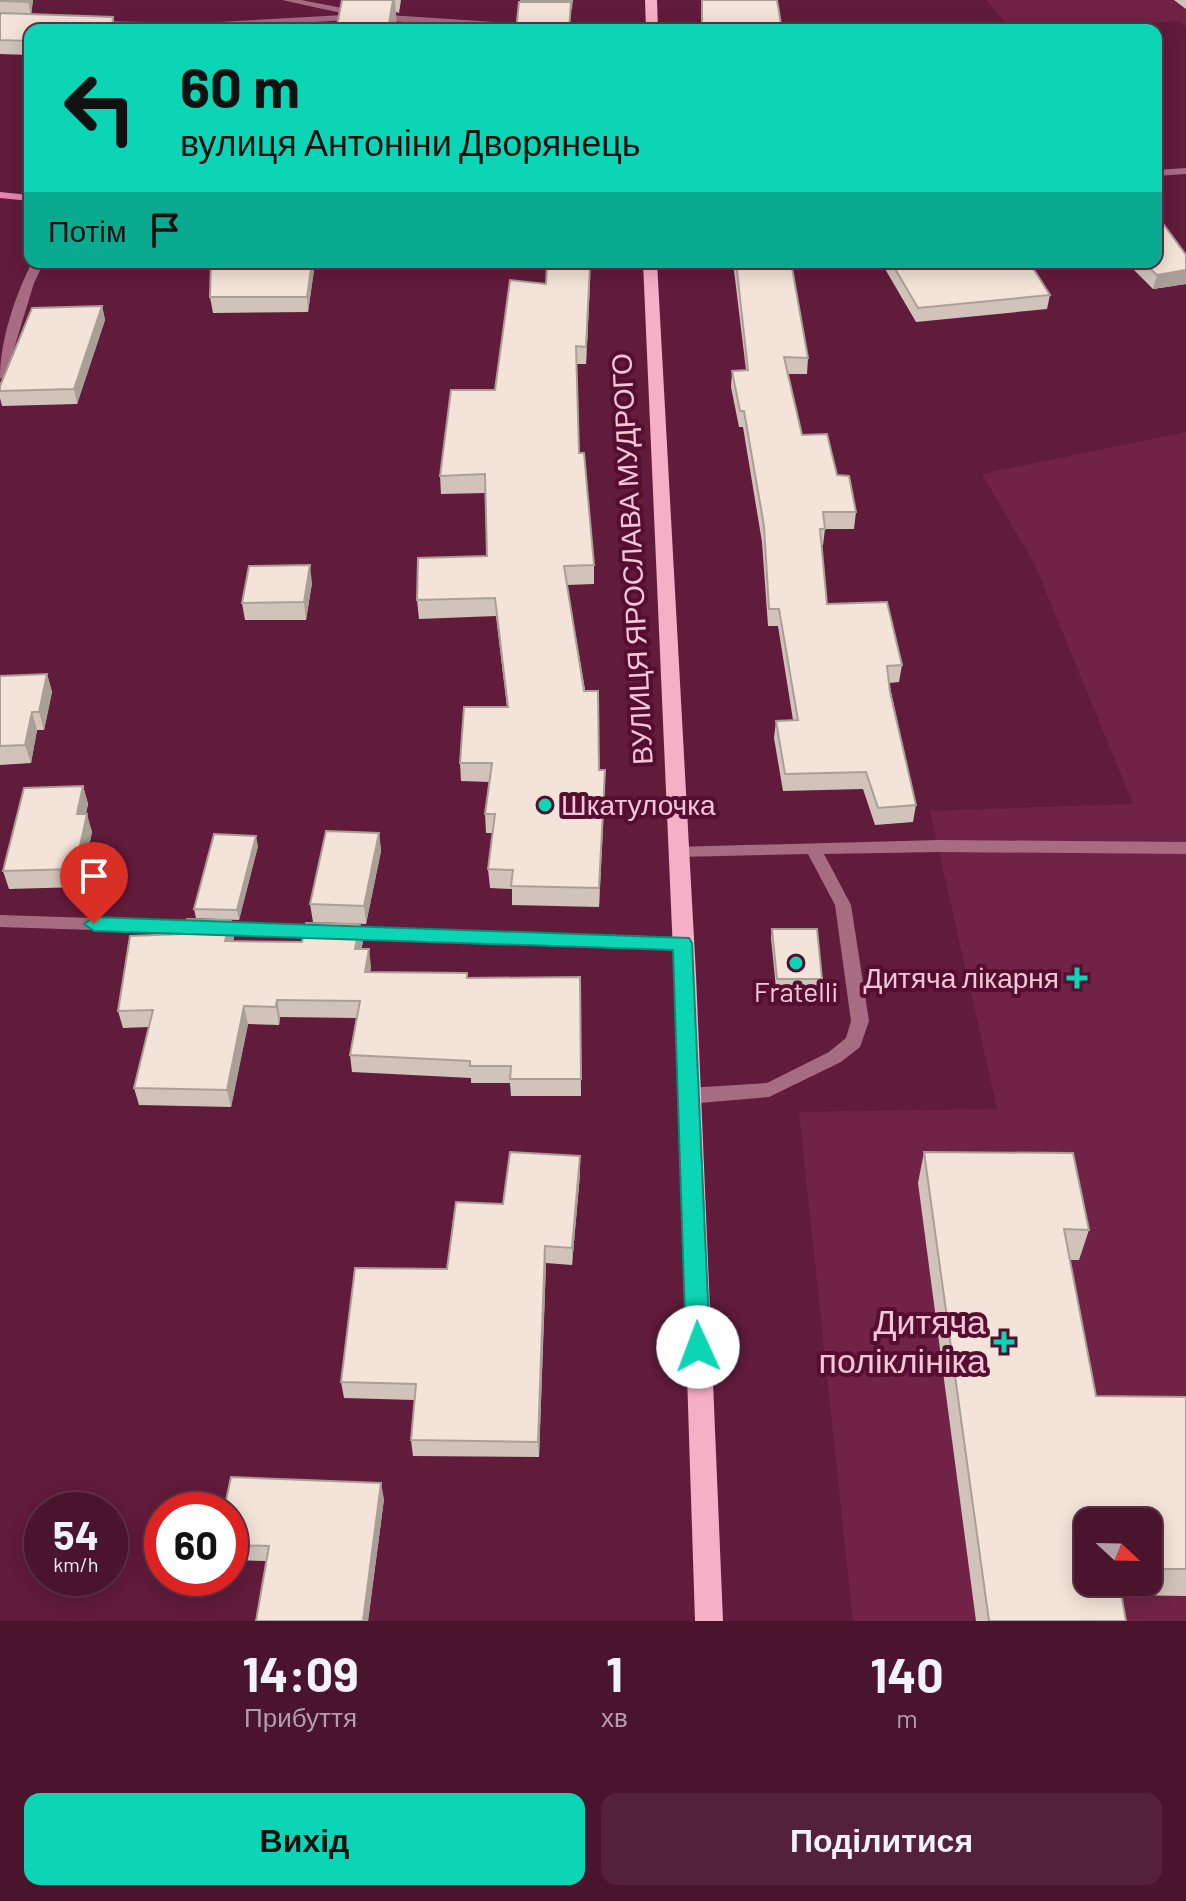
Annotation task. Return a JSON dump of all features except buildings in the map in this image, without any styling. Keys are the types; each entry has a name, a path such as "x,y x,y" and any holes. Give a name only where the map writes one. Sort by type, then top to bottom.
{"main road":[{"path":"651,0 652,24"},
{"name":"ВУЛИЦЯ ЯРОСЛАВА МУДРОГО","path":"650,268 679,851 709,1621"}],"street":[{"path":"287,0 373,17"},
{"path":"239,24 373,17 480,24"},
{"path":"1162,173 1186,171"},
{"path":"0,195 24,197"},
{"path":"0,375 35,268"},
{"path":"679,851 940,846 1186,848"},
{"path":"688,1096 769,1090 835,1057 854,1042 860,1021 843,905 813,849"},
{"path":"0,921 682,943"}],"shaded area":[{"path":"986,0 1186,0 1186,26 1180,21 1007,24"},
{"name":"Дитяча лікарня","path":"1186,432 1186,1621 853,1621 799,1112 997,1109 930,811 1133,804 1035,565 982,474"}],"place":[{"name":"Шкатулочка","path":"545,805"},
{"name":"Fratelli","path":"796,963"},
{"name":"Дитяча лікарня","path":"1077,978"},
{"name":"Дитяча поліклініка","path":"1004,1342"}],"route":[{"path":"94,924 682,943 698,1347"}]}
